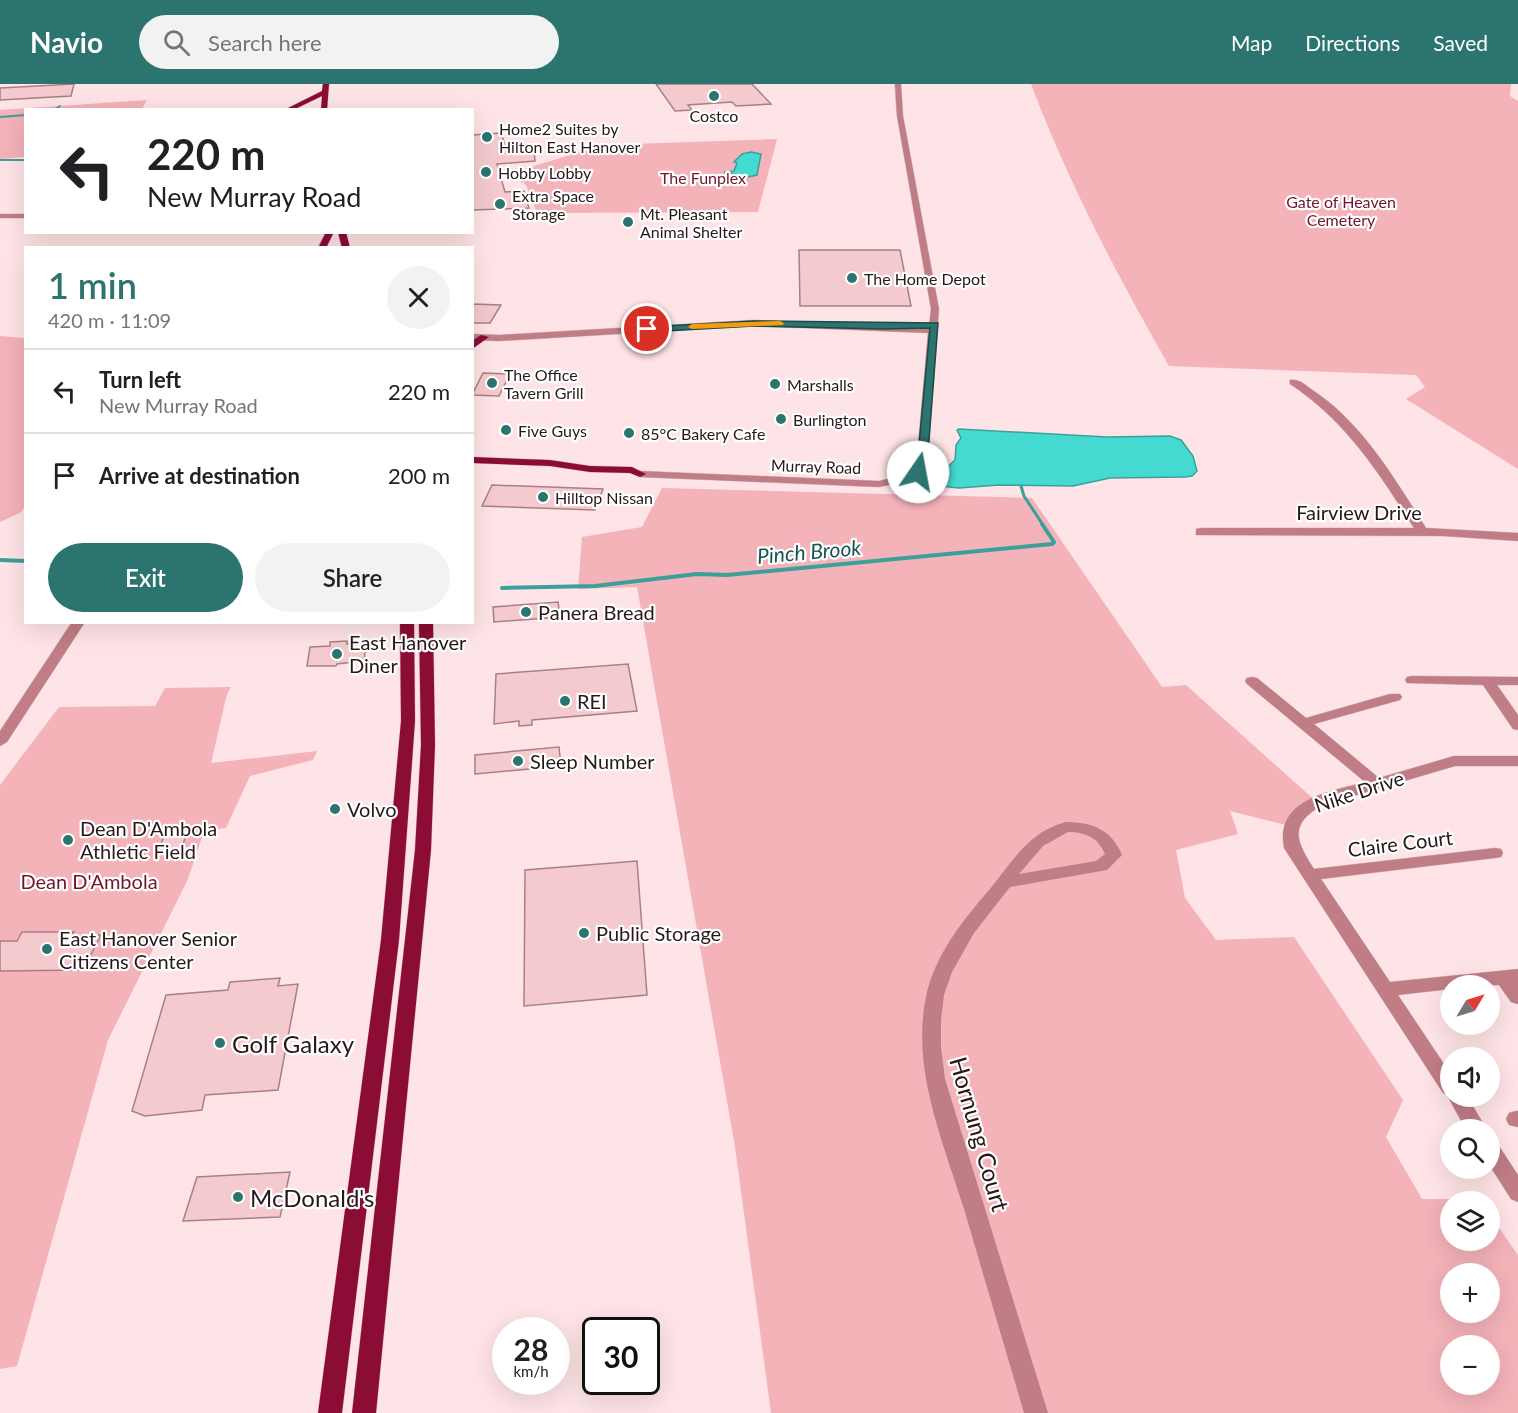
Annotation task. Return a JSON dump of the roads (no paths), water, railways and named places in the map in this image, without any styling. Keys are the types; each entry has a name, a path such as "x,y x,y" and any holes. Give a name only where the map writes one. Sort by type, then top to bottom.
{"main road":[{"path":"324,108 326,84"},
{"path":"291,108 325,92"},
{"path":"474,344 484,337"},
{"path":"474,460 550,463 590,469 634,471 640,474"},
{"path":"474,467 544,469 633,477 640,474"},
{"path":"330,1413 390,940 404,801 408,722 407,624"},
{"path":"364,1413 423,850 428,739 426,624"}],"street":[{"name":"Murray Road","path":"640,474 879,484 914,476 922,466 935,309 900,116 898,84"},
{"path":"0,216 24,216"},
{"path":"474,337 754,323 935,328"},
{"path":"1294,382 1317,396 1370,450 1422,532"},
{"name":"Fairview Drive","path":"1200,531 1422,532 1518,537"},
{"path":"0,742 78,624"},
{"path":"1412,680 1518,681"},
{"path":"1252,681 1376,783"},
{"path":"1487,681 1518,726"},
{"path":"1303,723 1395,697"},
{"name":"Nike Drive","path":"1440,1072 1292,848 1290,829 1297,815 1317,801 1376,783 1454,761 1518,761"},
{"name":"Hornung Court","path":"1005,882 1101,866 1114,855 1106,839 1087,828 1066,828 1039,840 1021,856 1005,882 986,904 948,959 940,976 931,1012 930,1046 935,1079 1036,1413"},
{"name":"Claire Court","path":"1310,875 1495,853"},
{"path":"1387,989 1510,976 1518,997"},
{"path":"1500,1165 1518,1193"}],"water":[{"path":"751,152 761,154 757,175 748,177 724,172 734,171 737,163 734,162 742,154"},
{"path":"957,430 1107,437 1170,436 1181,440 1193,456 1197,471 1192,476 1185,477 1110,478 1073,486 999,485 959,488 930,485 929,480 940,474 955,460 956,445 961,438"}],"waterway":[{"path":"0,117 24,115"},
{"path":"0,160 24,160"},
{"name":"Pinch Brook","path":"1021,486 1024,496 1043,525"},
{"name":"Pinch Brook","path":"502,588 595,586 697,574 727,575 1052,544 1054,542 1042,524"},
{"name":"Pinch Brook","path":"0,560 24,561"}],"place":[{"name":"Costco","path":"714,96"},
{"name":"Home2 Suites by Hilton East Hanover","path":"487,137"},
{"name":"Hobby Lobby","path":"486,172"},
{"name":"Extra Space Storage","path":"500,204"},
{"name":"Mt. Pleasant Animal Shelter","path":"628,222"},
{"name":"The Home Depot","path":"852,278"},
{"name":"The Office Tavern Grill","path":"492,383"},
{"name":"Marshalls","path":"775,384"},
{"name":"Burlington","path":"781,419"},
{"name":"Five Guys","path":"506,430"},
{"name":"85°C Bakery Cafe","path":"629,433"},
{"name":"Hilltop Nissan","path":"543,497"},
{"name":"Panera Bread","path":"526,612"},
{"name":"East Hanover Diner","path":"337,654"},
{"name":"REI","path":"565,701"},
{"name":"Sleep Number","path":"518,761"},
{"name":"Volvo","path":"335,809"},
{"name":"Dean D'Ambola Athletic Field","path":"68,840"},
{"name":"Public Storage","path":"584,933"},
{"name":"East Hanover Senior Citizens Center","path":"47,949"},
{"name":"Golf Galaxy","path":"220,1043"},
{"name":"McDonald's","path":"238,1197"}],"park label":[{"name":"The Funplex","path":"703,177"},
{"name":"Gate of Heaven Cemetery","path":"1341,210"},
{"name":"Dean D'Ambola","path":"89,881"}]}
